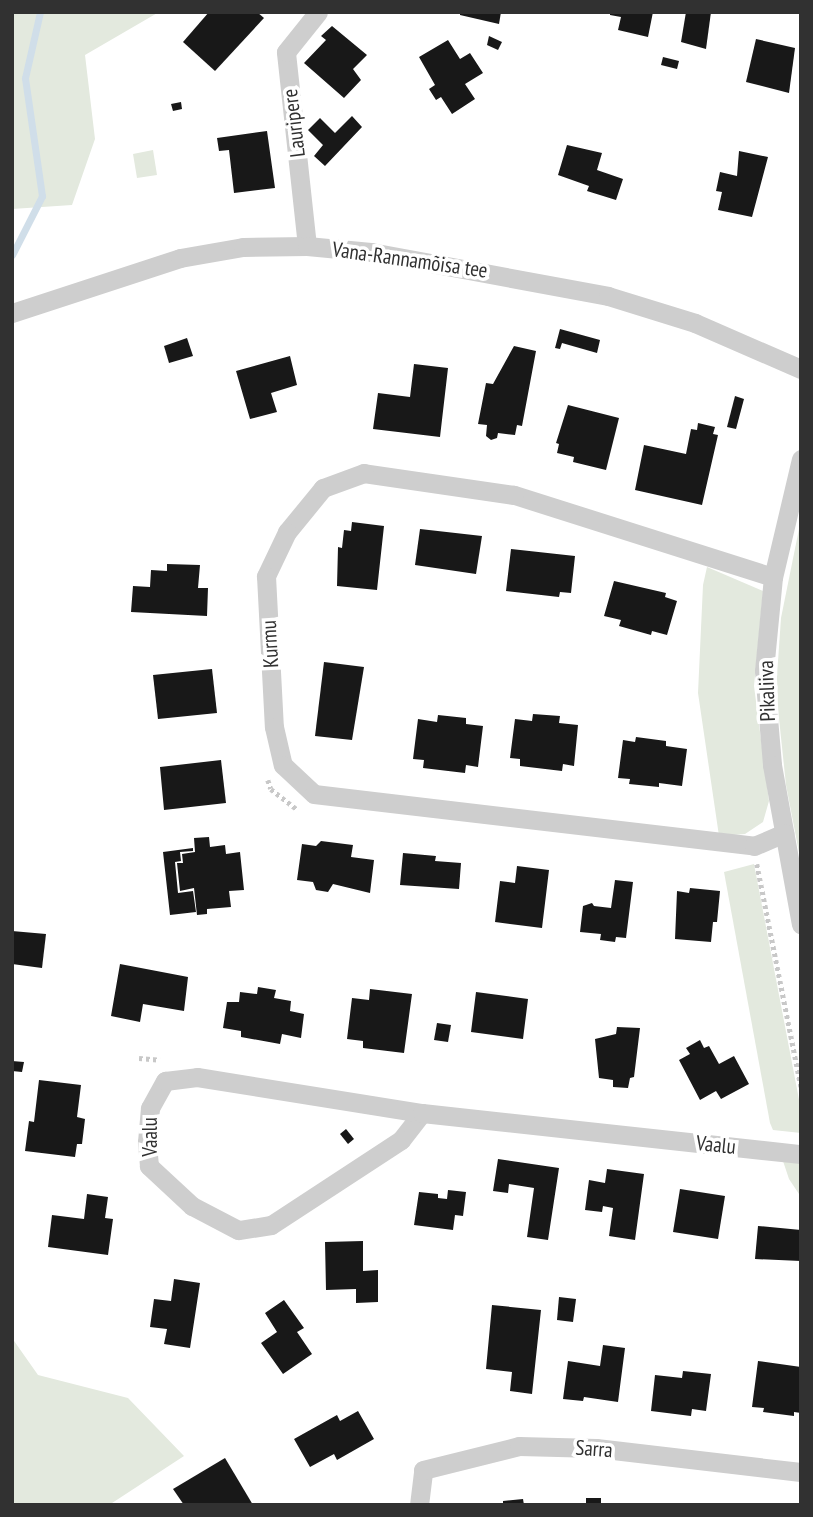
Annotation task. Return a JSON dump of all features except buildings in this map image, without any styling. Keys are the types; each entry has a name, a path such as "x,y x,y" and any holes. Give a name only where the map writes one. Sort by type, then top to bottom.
{"street":[{"name":"Lauripere","path":"307,246 286,52 318,12"},
{"name":"Vana-Rannamõisa tee","path":"14,312 180,258 243,247 307,246 371,252 519,277 608,296 695,323 801,369"},
{"name":"Pikaliiva","path":"801,459 773,578 764,671 772,765 801,924"},
{"name":"Kurmu","path":"754,846 314,793 283,765 274,727 266,576 287,532 323,488 363,473 514,495 773,578"},
{"path":"754,846 784,833"},
{"name":"Vaalu","path":"422,1113 401,1140 271,1225 238,1230 192,1206 149,1166 147,1142 150,1108 165,1081 197,1077 422,1113 801,1154"},
{"name":"Sarra","path":"419,1505 423,1470 519,1446 596,1448 801,1472"}],"path":[{"path":"266,776 271,789 296,809 310,811"},
{"path":"754,846 801,1087"}],"shaded area":[{"path":"12,12 159,12 85,55 95,139 72,205 12,209"},
{"path":"153,150 157,175 137,178 133,154"},
{"path":"801,519 801,863 786,785 776,690 781,618"},
{"path":"707,567 763,591 754,686 769,801 763,822 745,834 719,836 698,693 703,585"},
{"path":"754,864 801,1110 801,1133 773,1130 770,1123 724,872"},
{"path":"783,1161 801,1163 801,1197 789,1179"},
{"path":"12,1338 38,1375 128,1398 184,1456 109,1505 12,1505"}],"waterway":[{"path":"12,255 42,196 25,78 40,12"}]}
